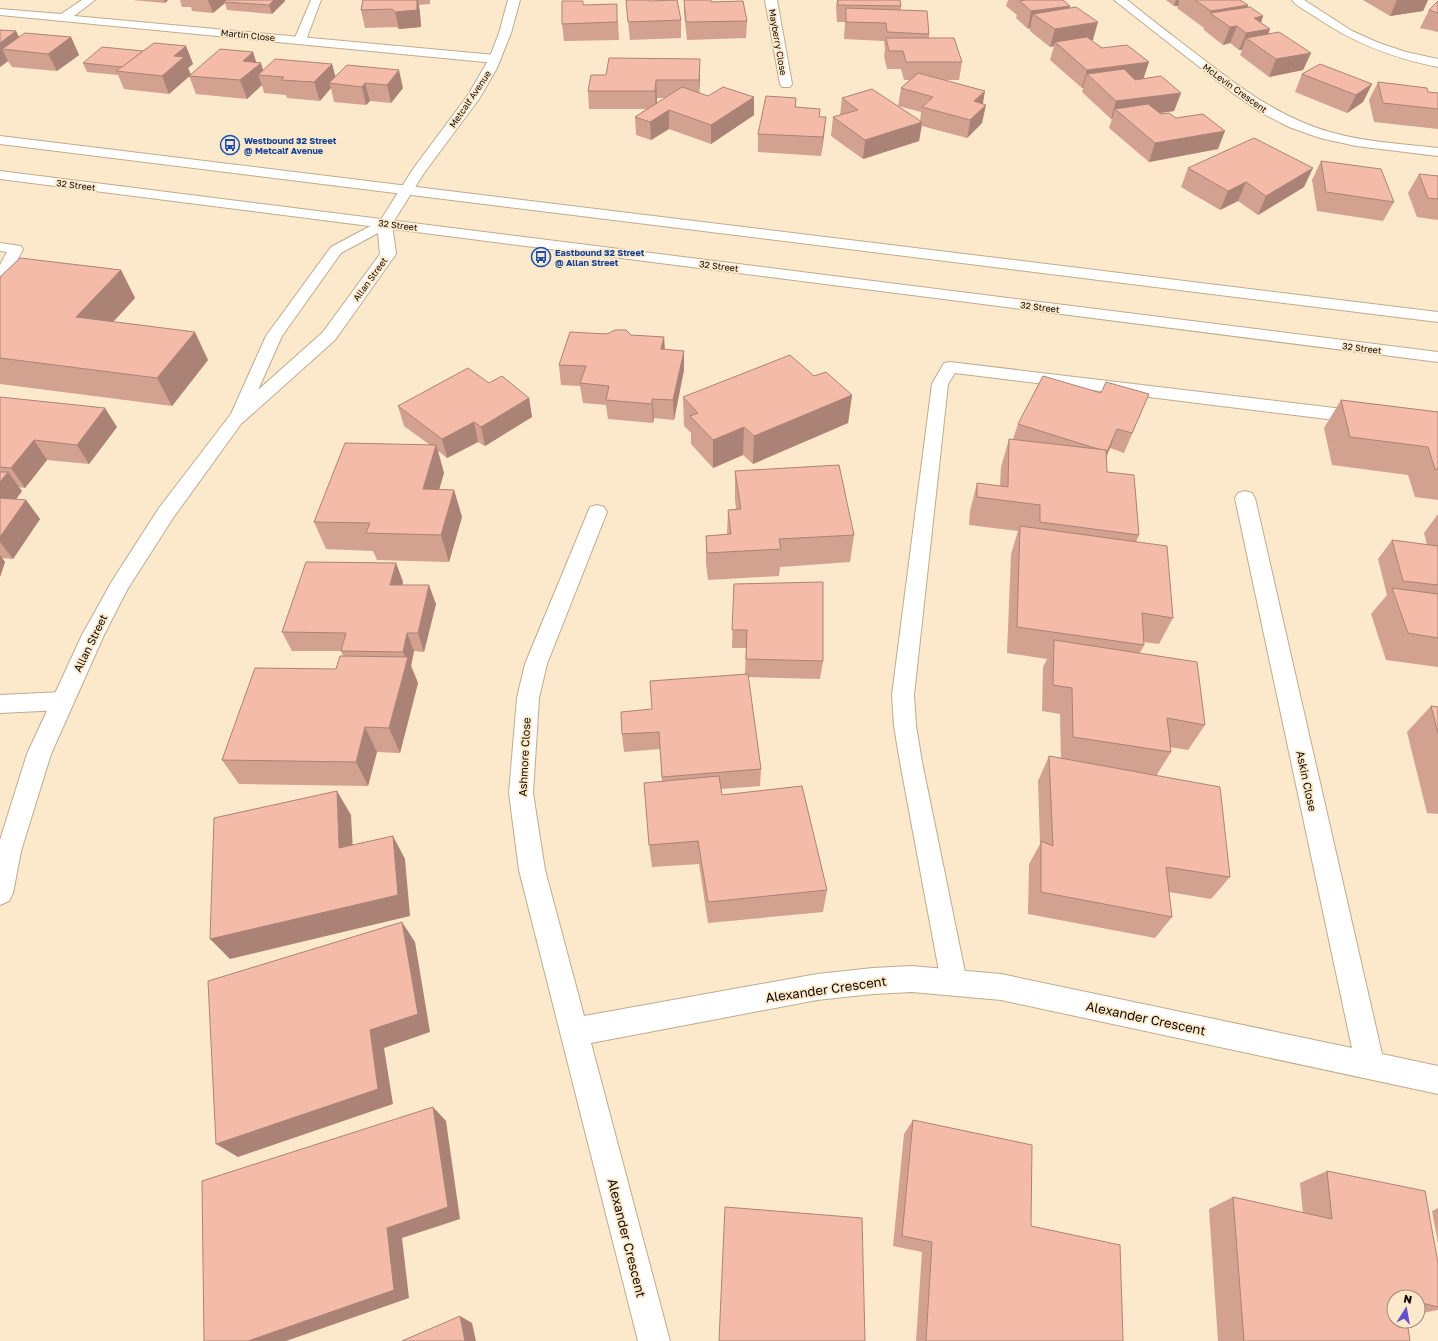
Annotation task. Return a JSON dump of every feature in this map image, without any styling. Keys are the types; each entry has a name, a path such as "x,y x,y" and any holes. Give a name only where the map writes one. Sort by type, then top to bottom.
{"street":[{"path":"65,18 89,0"},
{"name":"Metcalf Avenue","path":"385,224 418,172 474,96 490,70 505,33 514,0"},
{"name":"Mayberry Close","path":"771,0 786,84"},
{"name":"McLevin Crescent","path":"1120,0 1240,93 1278,117 1335,138 1362,143 1438,152"},
{"name":"Martin Close","path":"0,12 495,59"},
{"path":"0,140 1438,317"},
{"name":"32 Street","path":"0,175 1438,357"},
{"name":"Allan Street","path":"0,893 9,851 39,754 93,635 143,547 166,513 235,420 329,336 388,254 385,224 336,250 274,336 235,420"},
{"name":"Askin Close","path":"1245,498 1370,1064"},
{"name":"Ashmore Close","path":"574,1032 532,870 521,793 528,698 536,664 597,512"},
{"path":"0,704 62,701"},
{"name":"Alexander Crescent","path":"654,1341 574,1032 817,987 873,980 912,979 1001,987 1370,1064 1438,1080"}],"lane":[{"path":"300,40 316,0"},
{"path":"1298,0 1366,42 1402,55 1438,63"},
{"path":"0,247 16,249 0,279"},
{"path":"954,982 911,762 905,726 903,695 940,384 950,367 1375,419"}],"building":[{"path":"226,0 274,0 269,5 224,2"},
{"path":"363,0 417,0 417,10 395,12 392,9 361,10"},
{"path":"626,0 677,0 681,20 628,22"},
{"path":"684,0 711,0 711,2 743,1 747,21 686,22"},
{"path":"838,0 900,0 901,6 838,5"},
{"path":"1063,0 1070,6 1031,11 1020,1"},
{"path":"1195,0 1240,0 1248,5 1211,11"},
{"path":"562,1 583,1 583,5 617,4 617,22 562,24"},
{"path":"1438,1 1438,13 1429,10"},
{"path":"1076,7 1098,22 1055,29 1033,14"},
{"path":"1250,7 1263,16 1254,18 1270,29 1246,33 1237,26 1230,27 1210,13"},
{"path":"846,8 927,11 929,34 887,32 886,23 846,22"},
{"path":"0,30 16,31 0,43"},
{"path":"1279,32 1311,53 1276,59 1246,38"},
{"path":"25,33 71,37 48,54 2,49"},
{"path":"1087,37 1102,48 1127,45 1149,62 1087,70 1055,42"},
{"path":"886,38 954,38 962,62 906,62 903,51 889,51"},
{"path":"154,43 186,46 174,56 184,57 162,76 116,71"},
{"path":"102,47 143,51 122,67 83,63"},
{"path":"220,49 253,52 243,61 261,63 240,80 189,76"},
{"path":"609,58 700,59 699,80 656,80 655,91 588,91 591,75 606,75"},
{"path":"275,59 332,64 314,82 281,80 284,77 258,75"},
{"path":"1320,64 1372,84 1356,95 1302,74"},
{"path":"347,65 399,70 387,85 365,83 362,87 329,83"},
{"path":"1124,69 1135,80 1161,76 1181,93 1116,101 1087,74"},
{"path":"918,73 985,91 974,101 986,105 970,120 922,107 933,97 901,88"},
{"path":"1378,82 1427,88 1428,92 1438,93 1438,109 1383,103"},
{"path":"682,87 708,96 723,87 754,97 711,125 669,110 650,122 635,117"},
{"path":"872,89 922,122 865,140 833,117 858,110 842,98"},
{"path":"766,96 796,98 795,107 820,109 819,117 826,117 823,137 758,134"},
{"path":"1148,104 1161,114 1169,113 1176,118 1203,114 1225,131 1155,143 1115,109"},
{"path":"1254,138 1313,168 1266,196 1246,182 1228,191 1188,168"},
{"path":"1321,161 1381,169 1394,202 1326,192"},
{"path":"1419,174 1438,176 1438,199 1428,198"},
{"path":"20,258 121,270 76,317 195,332 157,378 0,358 0,277"},
{"path":"615,330 626,330 631,335 664,337 661,349 684,351 673,400 652,399 652,404 606,400 609,386 580,383 586,366 559,365 570,332 607,334"},
{"path":"790,355 814,376 826,372 852,395 754,436 744,427 713,440 690,416 698,413 683,397"},
{"path":"468,368 489,383 502,376 529,398 481,427 474,422 442,439 398,406"},
{"path":"1043,376 1101,393 1106,382 1149,394 1132,433 1117,429 1106,452 1106,450 1098,449 1018,424"},
{"path":"0,397 105,408 77,445 34,440 11,468 0,467"},
{"path":"1341,400 1438,412 1438,470 1435,469 1428,447 1350,437"},
{"path":"1009,439 1106,450 1107,472 1134,475 1139,535 1040,522 1040,505 977,497 977,483 1008,487"},
{"path":"345,443 436,445 423,489 454,490 441,535 366,533 370,523 314,522"},
{"path":"839,465 854,535 779,539 781,549 707,553 706,536 731,534 728,510 741,509 735,471"},
{"path":"0,472 8,472 0,482"},
{"path":"0,498 26,500 0,537"},
{"path":"1020,526 1167,546 1173,618 1142,613 1144,645 1017,627"},
{"path":"1392,540 1438,546 1438,585 1403,581"},
{"path":"306,562 396,563 390,585 429,585 418,633 407,633 403,652 341,651 346,633 282,632"},
{"path":"823,582 823,661 746,659 747,630 732,630 734,584"},
{"path":"1392,588 1438,594 1438,638 1408,633"},
{"path":"1054,640 1197,662 1205,725 1167,718 1171,752 1073,737 1072,688 1053,685"},
{"path":"340,656 408,657 389,728 365,727 356,762 222,760 255,668 336,669"},
{"path":"748,674 761,769 662,777 659,732 622,734 621,712 652,709 650,681"},
{"path":"1431,706 1438,707 1438,733"},
{"path":"1049,756 1220,787 1230,877 1166,867 1172,917 1041,892 1041,841 1053,846"},
{"path":"719,776 722,795 802,786 827,890 708,902 698,841 649,845 644,783"},
{"path":"337,791 339,848 393,836 398,895 210,939 214,818"},
{"path":"402,922 418,1014 370,1030 378,1089 216,1144 208,981"},
{"path":"433,1107 448,1207 387,1228 394,1290 248,1341 204,1341 202,1181"},
{"path":"913,1120 1032,1145 1031,1226 1120,1245 1123,1341 926,1341 932,1242 902,1236"},
{"path":"1327,1171 1425,1191 1438,1263 1438,1307 1426,1304 1426,1289 1386,1289 1386,1329 1408,1329 1410,1341 1244,1341 1233,1197 1332,1219"},
{"path":"725,1207 862,1218 865,1341 719,1341"},
{"path":"460,1316 465,1341 402,1341"}],"place":[{"name":"Westbound 32 Street @ Metcalf Avenue","path":"230,145"},
{"name":"Eastbound 32 Street @ Allan Street","path":"541,257"}]}
